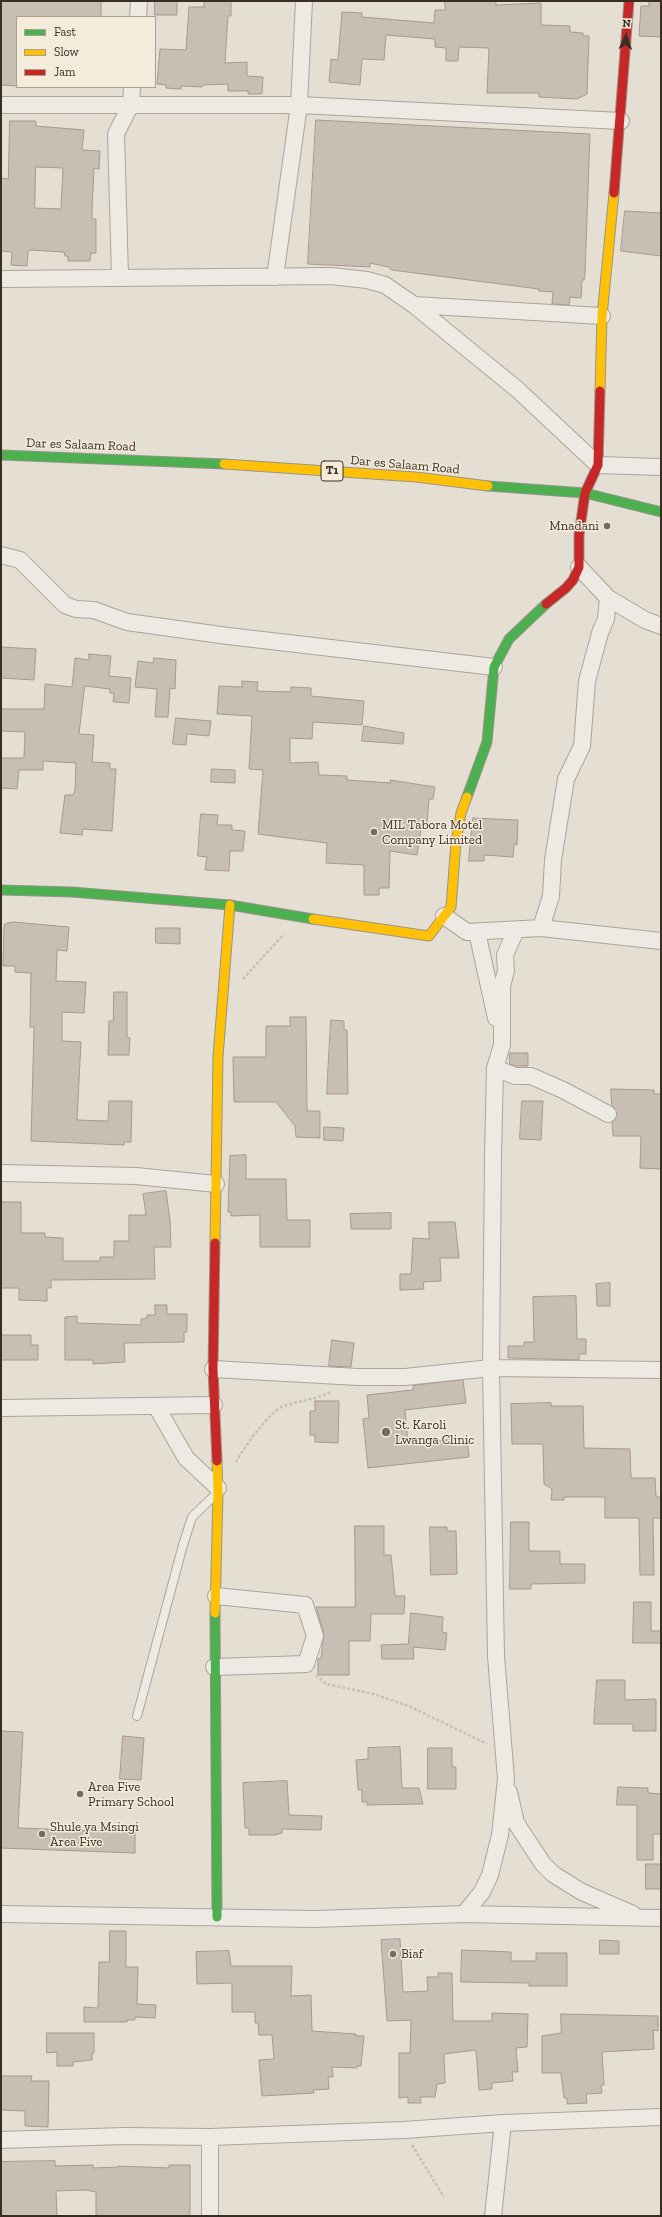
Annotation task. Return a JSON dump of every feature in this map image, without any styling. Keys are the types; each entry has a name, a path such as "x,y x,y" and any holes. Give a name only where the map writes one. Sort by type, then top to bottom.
{"main road":[{"path":"1,890 80,892 230,905 429,936 441,917 444,916 451,907 456,842 462,813 488,742 494,667 508,639 533,615 566,588 573,580 579,567 580,535 585,493 598,465 602,316 621,121 629,1"},
{"name":"Dar es Salaam Road","path":"1,455 224,464 416,477 517,489 585,493 661,512"},
{"path":"217,1917 214,1667 218,1490 213,1369 218,1057 230,905"}],"street":[{"path":"138,16 139,1"},
{"path":"275,277 299,105 304,1"},
{"path":"120,277 116,134 131,104 132,88"},
{"path":"1,105 299,105 621,121"},
{"path":"1,279 331,276 367,280 385,285 414,305 518,390 598,465 661,466"},
{"path":"414,305 602,316"},
{"path":"1,555 20,560 65,605 76,609 94,610 128,622 228,636 494,667"},
{"path":"579,567 608,598 645,620 661,626"},
{"path":"541,928 551,896 553,860 566,779 582,746 587,681 600,633 606,619 608,598"},
{"path":"444,916 467,932 541,928 661,941"},
{"path":"464,1914 482,1892 490,1875 500,1835 506,1779 496,1656 491,1368 495,1068 502,1045 502,986 506,971 506,955 516,930"},
{"path":"477,932 502,1045"},
{"path":"495,1068 515,1076 531,1076 563,1090 608,1114"},
{"path":"1,1173 136,1176 216,1184"},
{"path":"213,1369 358,1377 405,1377 491,1368 661,1370"},
{"path":"1,1408 214,1405"},
{"path":"156,1406 186,1458 218,1490"},
{"path":"214,1667 306,1664 315,1636 305,1605 216,1596"},
{"path":"506,1779 516,1823 543,1864 553,1874 582,1892 642,1918"},
{"path":"1,1914 148,1918 217,1917 314,1919 464,1914 661,1918"},
{"path":"1,2140 124,2136 210,2137 404,2130 503,2123 661,2117"},
{"path":"493,2216 503,2123"},
{"path":"210,2137 210,2216"}],"lane":[{"path":"137,1716 182,1545 192,1518 218,1490"}],"path":[{"path":"222,1002 300,917"},
{"path":"233,1468 244,1449 265,1422 281,1408 319,1399 358,1377"},
{"path":"306,1664 326,1684 374,1694 411,1708 505,1752"},
{"path":"404,2130 444,2197"}],"building":[{"path":"1,1 101,1 101,16 16,16 16,86 1,85"},
{"path":"155,1 177,1 177,15 155,15"},
{"path":"204,1 231,1 231,16 228,16 225,63 247,62 247,76 263,77 262,94 248,94 248,91 228,91 228,84 203,85 202,87 181,86 181,89 166,88 166,85 157,84 160,49 186,50 189,7 204,7"},
{"path":"445,1 496,1 496,5 541,3 541,25 570,26 570,32 583,33 583,36 589,36 587,94 577,99 539,97 539,93 487,93 489,48 459,47 458,61 446,61 446,48 435,47 435,39 386,35 384,60 362,59 360,85 329,82 331,59 338,60 342,12 362,13 362,17 434,23 435,10 445,10"},
{"path":"649,1 661,1 661,37 639,36 641,6 649,6"},
{"path":"316,120 590,134 585,273 584,280 582,280 581,298 570,297 569,305 552,304 553,292 539,291 539,289 392,270 388,267 370,263 370,267 308,264"},
{"path":"10,121 36,121 36,126 84,130 82,150 100,151 99,169 94,168 92,210 92,219 96,219 96,253 91,253 90,261 68,261 68,256 65,256 64,252 30,250 28,252 27,266 11,265 12,252 1,251 1,178 8,179","holes":["36,167 63,168 61,209 35,208"]},
{"path":"625,211 661,213 661,256 621,251"},
{"path":"1,647 36,649 34,680 1,678"},
{"path":"89,654 111,656 109,676 131,678 129,703 113,702 114,693 110,693 110,689 85,686 84,691 79,734 94,735 92,762 110,763 110,769 116,769 112,831 83,829 82,835 60,833 65,795 73,795 75,790 76,763 43,761 43,770 19,770 17,789 1,788 1,758 24,758 25,732 1,731 1,709 44,709 45,684 72,687 75,658 89,660"},
{"path":"154,658 176,660 175,689 170,688 168,717 155,717 157,689 135,687 138,661 153,663"},
{"path":"242,681 258,682 257,691 291,692 291,687 311,688 311,696 364,701 362,725 313,722 312,739 290,738 290,763 318,762 319,775 347,776 347,780 391,783 390,780 435,787 433,799 429,799 427,824 421,829 417,855 390,851 389,888 379,888 379,895 364,895 364,865 326,863 327,843 258,834 263,770 249,769 252,716 217,714 219,686 242,687"},
{"path":"176,718 211,721 209,736 187,734 186,745 173,744"},
{"path":"364,726 404,733 403,744 362,741"},
{"path":"212,769 235,770 235,783 211,782"},
{"path":"201,814 218,815 217,825 232,825 232,830 245,831 243,851 230,851 229,871 205,870 207,857 198,856"},
{"path":"473,818 518,820 517,845 514,844 513,857 484,855 484,861 469,861"},
{"path":"13,922 69,927 67,951 57,950 56,981 86,982 84,1013 62,1012 62,1041 81,1042 77,1120 108,1121 109,1101 132,1101 131,1142 124,1142 124,1145 31,1141 34,1027 30,1027 31,973 15,972 15,966 3,966 4,927 5,924"},
{"path":"156,928 180,928 180,944 156,943"},
{"path":"114,992 127,992 127,1037 130,1038 129,1055 108,1055 109,1021 113,1021"},
{"path":"290,1017 306,1017 307,1111 320,1111 320,1138 296,1137 295,1126 276,1102 234,1102 233,1057 266,1057 266,1026 290,1026"},
{"path":"331,1020 344,1021 344,1030 347,1030 348,1094 327,1094"},
{"path":"510,1053 528,1053 528,1066 517,1066 510,1064"},
{"path":"611,1089 654,1090 654,1094 661,1094 661,1169 640,1168 641,1136 613,1136 612,1122 617,1114 612,1105"},
{"path":"522,1101 543,1101 541,1140 520,1139"},
{"path":"324,1127 344,1128 343,1141 324,1140"},
{"path":"246,1155 246,1179 286,1179 287,1220 310,1220 310,1247 260,1247 260,1215 231,1216 231,1212 228,1212 230,1156"},
{"path":"166,1191 170,1220 171,1247 154,1247 155,1279 51,1280 51,1288 47,1288 47,1301 19,1300 19,1288 1,1288 1,1202 21,1202 21,1233 45,1233 45,1237 63,1238 63,1261 100,1261 100,1257 114,1257 114,1241 129,1241 129,1215 146,1215 143,1194"},
{"path":"391,1213 391,1229 351,1229 350,1214"},
{"path":"429,1222 455,1222 459,1258 440,1258 441,1281 423,1282 424,1289 400,1290 400,1274 411,1274 413,1238 429,1239"},
{"path":"610,1283 610,1306 597,1306 596,1284"},
{"path":"576,1296 577,1339 586,1339 586,1354 579,1354 579,1360 508,1358 508,1346 524,1346 524,1342 534,1342 533,1297"},
{"path":"155,1305 167,1305 167,1314 187,1314 187,1332 184,1332 184,1342 124,1343 125,1362 93,1364 93,1360 65,1360 65,1317 77,1316 77,1323 141,1325 141,1319 147,1318 147,1315 155,1315"},
{"path":"1,1335 31,1335 31,1345 38,1345 38,1360 1,1360"},
{"path":"332,1340 354,1343 351,1367 329,1366"},
{"path":"463,1380 466,1403 405,1410 408,1444 467,1438 469,1457 368,1468 363,1419 369,1418 367,1395 413,1390 413,1386"},
{"path":"315,1401 339,1401 338,1443 315,1442 315,1435 310,1435 310,1411 315,1411"},
{"path":"551,1403 551,1406 583,1406 584,1448 630,1449 631,1478 655,1478 656,1497 661,1497 661,1518 653,1518 654,1575 640,1575 639,1518 605,1518 605,1497 564,1497 564,1500 551,1500 552,1489 544,1484 543,1444 512,1444 511,1404"},
{"path":"511,1522 529,1522 529,1551 560,1551 560,1564 585,1564 585,1583 531,1584 531,1589 510,1589"},
{"path":"355,1526 384,1526 384,1555 391,1555 395,1596 405,1596 404,1614 371,1614 370,1641 349,1641 349,1675 318,1675 318,1659 321,1658 324,1634 316,1607 355,1607"},
{"path":"430,1527 447,1527 447,1531 456,1531 457,1574 431,1575"},
{"path":"634,1602 651,1602 651,1631 661,1631 661,1643 633,1643"},
{"path":"411,1613 443,1617 442,1632 447,1633 445,1650 413,1647 414,1659 382,1659 381,1645 408,1644"},
{"path":"597,1680 625,1680 625,1700 656,1699 656,1731 633,1731 633,1724 594,1724"},
{"path":"2,1731 23,1732 18,1828 135,1832 135,1853 1,1848"},
{"path":"123,1736 144,1738 141,1780 120,1779"},
{"path":"400,1747 402,1788 419,1788 423,1804 367,1805 367,1802 362,1802 362,1790 358,1790 356,1760 368,1759 368,1748"},
{"path":"428,1748 452,1748 452,1767 456,1767 456,1789 428,1789"},
{"path":"287,1781 289,1815 322,1816 321,1830 282,1829 282,1833 275,1835 249,1835 249,1828 245,1828 243,1783"},
{"path":"618,1787 648,1788 648,1793 661,1794 661,1834 653,1834 653,1860 637,1860 637,1805 617,1805"},
{"path":"646,1864 661,1864 661,1889 646,1889"},
{"path":"110,1931 126,1931 126,1967 138,1967 137,2004 156,2005 155,2018 135,2017 135,2020 127,2020 127,2022 84,2022 84,2007 98,2008 99,1962 109,1962"},
{"path":"400,1939 403,1992 428,1991 427,1977 438,1977 438,1973 452,1973 453,2021 492,2021 492,2013 528,2014 527,2047 516,2048 518,2072 512,2072 513,2081 492,2083 492,2089 479,2090 476,2050 444,2054 445,2083 437,2084 435,2097 420,2097 421,2103 408,2103 408,2097 399,2098 399,2053 410,2053 411,2020 387,2021 381,1940"},
{"path":"600,1940 619,1941 619,1954 600,1954"},
{"path":"462,1950 511,1952 511,1961 536,1961 536,1953 567,1953 567,1986 529,1986 529,1983 461,1982"},
{"path":"229,1951 231,1966 292,1966 291,1996 311,1995 312,2031 356,2034 356,2036 364,2036 361,2066 357,2066 357,2068 332,2067 333,2077 328,2077 329,2089 313,2090 314,2093 262,2096 259,2060 274,2059 272,2035 259,2035 258,2023 255,2023 255,2012 232,2012 232,1983 197,1984 196,1952"},
{"path":"561,2014 658,2016 658,2031 653,2030 654,2049 602,2052 604,2085 601,2085 602,2093 586,2094 587,2103 567,2104 567,2098 564,2098 561,2073 542,2073 542,2036 561,2033"},
{"path":"47,2033 94,2033 94,2053 92,2053 92,2060 73,2062 73,2066 57,2066 57,2052 47,2053"},
{"path":"1,2076 32,2076 31,2081 49,2081 48,2127 25,2126 25,2111 1,2110"},
{"path":"55,2161 55,2166 93,2165 93,2168 118,2166 169,2168 169,2165 190,2165 190,2216 96,2216 96,2192 86,2190 56,2191 57,2216 1,2216 1,2162"}],"traffic: fast":[{"path":"1,455 224,464"},
{"path":"488,486 585,493 661,512"},
{"path":"467,797 487,742 494,667 509,639 546,604"},
{"path":"1,890 72,892 230,905 313,919"},
{"path":"215,1613 217,1917"}],"traffic: slow":[{"path":"600,391 602,316 614,193"},
{"path":"224,464 416,477 488,486"},
{"path":"313,919 429,936 451,907 456,842 461,813 467,797"},
{"path":"215,1243 218,1057 230,905"},
{"path":"215,1613 218,1492 217,1461"}],"traffic: jam":[{"path":"614,193 629,1"},
{"path":"546,604 566,588 573,580 579,567 579,535 585,493 598,465 600,391"},
{"path":"215,1243 213,1369 217,1461"}],"place":[{"name":"Mnadani","path":"607,526"},
{"name":"MIL Tabora Motel Company Limited","path":"374,832"},
{"name":"St. Karoli Lwanga Clinic","path":"386,1432"},
{"name":"Area Five Primary School","path":"80,1794"},
{"name":"Shule ya Msingi Area Five","path":"42,1834"},
{"name":"Biaf","path":"393,1954"}]}
